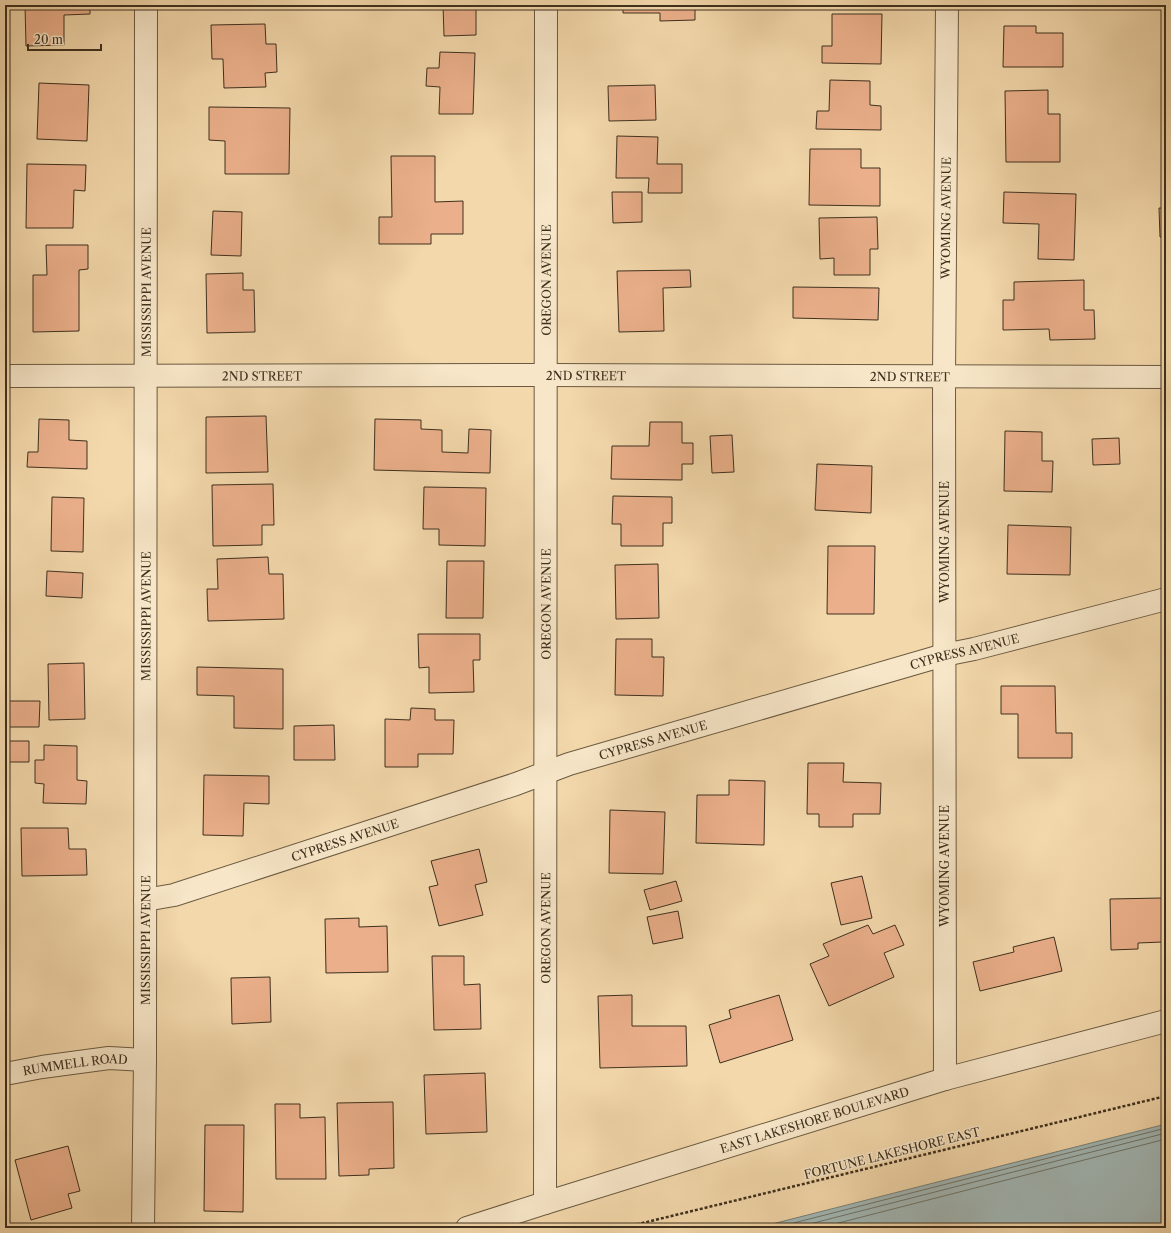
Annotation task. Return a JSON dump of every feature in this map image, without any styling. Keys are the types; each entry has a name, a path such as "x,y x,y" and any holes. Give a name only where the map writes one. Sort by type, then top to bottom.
{"street":[{"name":"MISSISSIPPI AVENUE","path":"143,1228 145,1060 146,5"},
{"name":"OREGON AVENUE","path":"545,1203 546,5"},
{"name":"WYOMING AVENUE","path":"945,1079 944,376 947,5"},
{"name":"2ND STREET","path":"5,376 546,375 1166,377"},
{"name":"CYPRESS AVENUE","path":"145,900 174,895 546,773 569,764 944,655 974,649 1166,599"},
{"name":"EAST LAKESHORE BOULEVARD","path":"467,1228 945,1079 1166,1021"},
{"name":"RUMMELL ROAD","path":"5,1074 42,1067 109,1058 145,1060"}],"path":[{"name":"FORTUNE LAKESHORE EAST","path":"622,1228 1166,1096"}],"water":[{"path":"1166,1124 1166,1228 758,1228 772,1224"}],"building":[{"path":"25,5 90,5 90,14 64,15 64,45 26,46"},
{"path":"443,5 483,5 483,7 476,7 476,35 444,36"},
{"path":"623,5 695,5 695,20 660,21 660,13 623,13"},
{"path":"832,14 882,14 881,64 822,63 822,46 832,46"},
{"path":"265,24 266,44 276,44 277,72 265,73 266,87 224,88 223,59 212,59 211,25"},
{"path":"1004,26 1036,26 1036,33 1063,33 1063,67 1003,67"},
{"path":"440,52 475,53 473,114 439,114 440,87 426,86 427,68 439,68"},
{"path":"830,80 870,81 870,105 881,106 881,130 816,129 817,111 829,111"},
{"path":"39,83 89,85 87,141 37,139"},
{"path":"655,85 656,120 609,121 608,86"},
{"path":"1048,90 1048,114 1060,114 1060,162 1006,162 1005,91"},
{"path":"209,107 290,108 289,174 225,174 225,141 209,140"},
{"path":"617,136 658,137 657,164 682,164 682,193 648,193 649,178 616,178"},
{"path":"810,149 861,149 861,168 880,168 880,206 809,205"},
{"path":"391,156 435,156 435,202 463,201 463,234 431,234 431,244 379,244 379,217 392,217"},
{"path":"27,164 86,165 85,191 74,190 73,228 26,228"},
{"path":"612,192 642,192 642,222 613,223"},
{"path":"1004,192 1076,194 1074,260 1038,259 1039,224 1003,223"},
{"path":"1159,208 1166,208 1166,237 1160,237"},
{"path":"213,211 242,212 241,256 211,255"},
{"path":"877,217 878,249 870,249 870,275 834,275 834,258 820,259 819,218"},
{"path":"46,245 88,245 88,269 79,270 79,331 33,332 33,275 47,275"},
{"path":"690,270 691,287 663,288 664,331 619,332 617,271"},
{"path":"243,273 243,290 254,290 255,332 207,333 206,274"},
{"path":"1084,280 1084,310 1094,310 1095,339 1050,340 1049,329 1003,330 1003,300 1014,300 1014,282"},
{"path":"793,287 879,288 878,320 793,318"},
{"path":"266,416 268,472 206,473 206,417"},
{"path":"39,419 69,420 69,440 87,441 87,469 27,467 28,452 38,452"},
{"path":"375,419 421,420 421,429 442,430 442,452 468,453 469,429 491,430 490,473 374,470"},
{"path":"650,422 682,422 682,443 693,443 693,464 682,464 682,480 611,479 612,446 649,446"},
{"path":"1005,431 1042,432 1042,461 1053,461 1052,492 1004,491"},
{"path":"732,435 734,472 712,473 710,436"},
{"path":"1119,438 1120,464 1093,465 1092,439"},
{"path":"817,464 872,466 871,513 815,510"},
{"path":"273,484 274,525 262,525 262,545 213,546 212,485"},
{"path":"424,487 486,488 485,546 439,545 439,529 423,529"},
{"path":"613,496 672,497 672,523 663,523 663,546 621,546 621,524 612,524"},
{"path":"52,497 84,498 83,552 51,551"},
{"path":"1008,525 1071,527 1070,575 1007,574"},
{"path":"828,546 875,546 874,614 827,614"},
{"path":"268,557 269,574 283,574 284,619 208,621 207,589 218,589 217,559"},
{"path":"447,561 484,561 483,618 446,618"},
{"path":"658,564 659,618 616,619 615,565"},
{"path":"47,571 83,573 82,598 46,596"},
{"path":"418,634 480,634 480,660 473,660 474,692 429,693 429,667 419,668"},
{"path":"616,639 652,639 652,657 664,657 663,696 615,695"},
{"path":"84,663 85,719 49,720 48,664"},
{"path":"197,667 283,669 283,729 234,728 234,696 197,695"},
{"path":"1001,686 1055,686 1056,733 1072,733 1072,758 1018,758 1018,714 1001,714"},
{"path":"5,701 40,701 39,727 5,727"},
{"path":"411,708 435,709 435,720 454,720 453,754 418,754 418,767 385,767 385,719 410,720"},
{"path":"334,725 335,760 294,760 294,726"},
{"path":"5,741 29,741 29,762 5,762"},
{"path":"44,745 77,746 77,780 87,781 86,804 43,803 44,784 35,783 35,760 44,760"},
{"path":"808,763 844,763 843,782 881,783 880,814 853,814 853,827 819,827 819,814 807,814"},
{"path":"204,775 269,776 269,804 244,803 243,836 203,835"},
{"path":"729,780 765,781 764,845 696,843 697,795 729,795"},
{"path":"610,810 665,812 663,874 609,873"},
{"path":"21,828 68,828 69,849 86,849 87,875 22,876"},
{"path":"479,849 487,882 475,885 483,915 439,926 429,887 438,885 431,861"},
{"path":"862,876 872,918 841,925 831,883"},
{"path":"676,881 682,901 650,910 644,890"},
{"path":"1162,898 1162,942 1138,943 1138,949 1111,950 1110,899"},
{"path":"678,911 683,938 653,944 647,917"},
{"path":"359,918 359,927 387,926 388,972 326,973 325,919"},
{"path":"868,925 873,934 895,925 904,945 884,953 894,977 829,1006 810,964 829,956 823,944"},
{"path":"1054,937 1062,971 980,991 973,962 1014,952 1013,947"},
{"path":"432,956 464,956 464,985 480,984 481,1029 434,1030"},
{"path":"270,977 271,1022 232,1024 231,978"},
{"path":"632,995 632,1026 686,1026 687,1066 600,1068 598,996"},
{"path":"779,995 793,1040 720,1063 709,1025 731,1018 729,1010"},
{"path":"485,1073 487,1132 426,1134 424,1075"},
{"path":"393,1102 394,1168 369,1169 369,1175 339,1176 337,1103"},
{"path":"275,1104 300,1104 300,1118 325,1117 326,1179 276,1179"},
{"path":"205,1125 244,1125 243,1212 204,1211"},
{"path":"68,1146 80,1191 68,1194 72,1208 31,1220 15,1160"}]}
